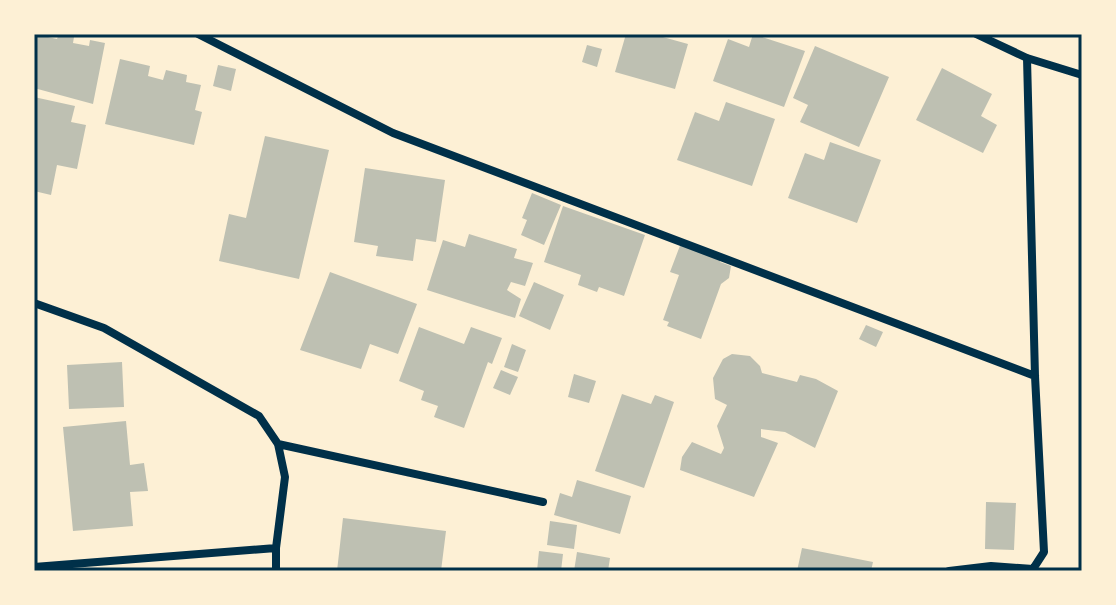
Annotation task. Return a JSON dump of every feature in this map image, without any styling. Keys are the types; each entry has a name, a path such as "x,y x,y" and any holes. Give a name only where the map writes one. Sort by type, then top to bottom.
{"street":[{"path":"198,34 393,133 1035,376"},
{"path":"976,34 1027,58 1082,75"},
{"path":"949,571 991,566 1037,570 1044,552 1035,376 1027,58"},
{"path":"34,303 104,328 259,416 278,444 285,477 276,571"},
{"path":"278,444 543,502"},
{"path":"34,567 276,548"}],"building":[{"path":"34,34 57,39 59,34 74,37 73,43 89,46 90,40 105,43 93,104 34,88"},
{"path":"626,34 652,34 688,44 675,89 615,72"},
{"path":"753,34 805,51 784,107 713,81 728,39 749,47"},
{"path":"587,45 602,49 597,67 582,62"},
{"path":"815,46 889,77 859,147 800,122 808,105 793,98"},
{"path":"120,59 150,66 148,76 163,80 166,70 187,75 186,82 201,85 195,110 202,112 194,145 105,124"},
{"path":"218,65 236,69 231,91 213,86"},
{"path":"942,68 992,94 981,116 997,125 983,153 916,120"},
{"path":"34,97 75,106 71,122 86,125 77,169 57,165 51,195 34,191"},
{"path":"726,102 775,119 752,186 677,160 695,112 719,121"},
{"path":"265,136 329,150 299,279 219,261 229,214 246,218"},
{"path":"830,142 881,160 857,223 788,198 805,153 824,160"},
{"path":"365,168 445,180 436,242 416,239 413,261 376,256 378,246 354,242"},
{"path":"532,193 561,205 544,245 521,235 527,220 522,218"},
{"path":"563,206 645,235 624,296 599,287 597,292 578,285 581,275 544,262"},
{"path":"469,234 517,249 514,258 533,263 525,286 511,282 507,290 521,299 515,318 427,290 443,240 465,247"},
{"path":"681,243 721,258 720,262 731,266 729,278 721,284 701,339 667,326 669,322 663,320 679,275 670,272"},
{"path":"330,272 417,304 398,354 370,344 361,369 300,350"},
{"path":"534,282 564,295 550,330 519,316"},
{"path":"866,325 883,332 876,347 859,339"},
{"path":"419,327 464,344 471,327 502,338 492,364 488,362 464,428 434,417 438,406 421,400 424,391 399,381"},
{"path":"512,344 526,350 518,372 504,367"},
{"path":"732,354 750,356 760,366 762,373 797,382 800,375 816,379 838,391 815,448 785,432 761,429 761,437 778,443 754,497 680,470 682,457 692,442 721,454 724,448 717,426 727,405 715,399 713,378 723,359"},
{"path":"122,362 124,407 69,409 67,365"},
{"path":"501,370 518,377 510,395 493,388"},
{"path":"574,374 596,381 589,403 568,397"},
{"path":"622,394 651,404 655,395 674,402 644,488 595,471"},
{"path":"126,421 130,465 144,463 148,491 130,492 133,526 73,531 63,427"},
{"path":"577,480 631,496 620,534 554,515 560,493 572,497"},
{"path":"986,502 1016,503 1014,550 985,549"},
{"path":"343,518 446,531 441,571 337,571"},
{"path":"550,521 577,525 574,549 547,545"},
{"path":"802,548 873,562 871,571 797,571"},
{"path":"539,551 563,554 561,571 537,571"},
{"path":"577,552 610,558 608,571 574,571"}]}
